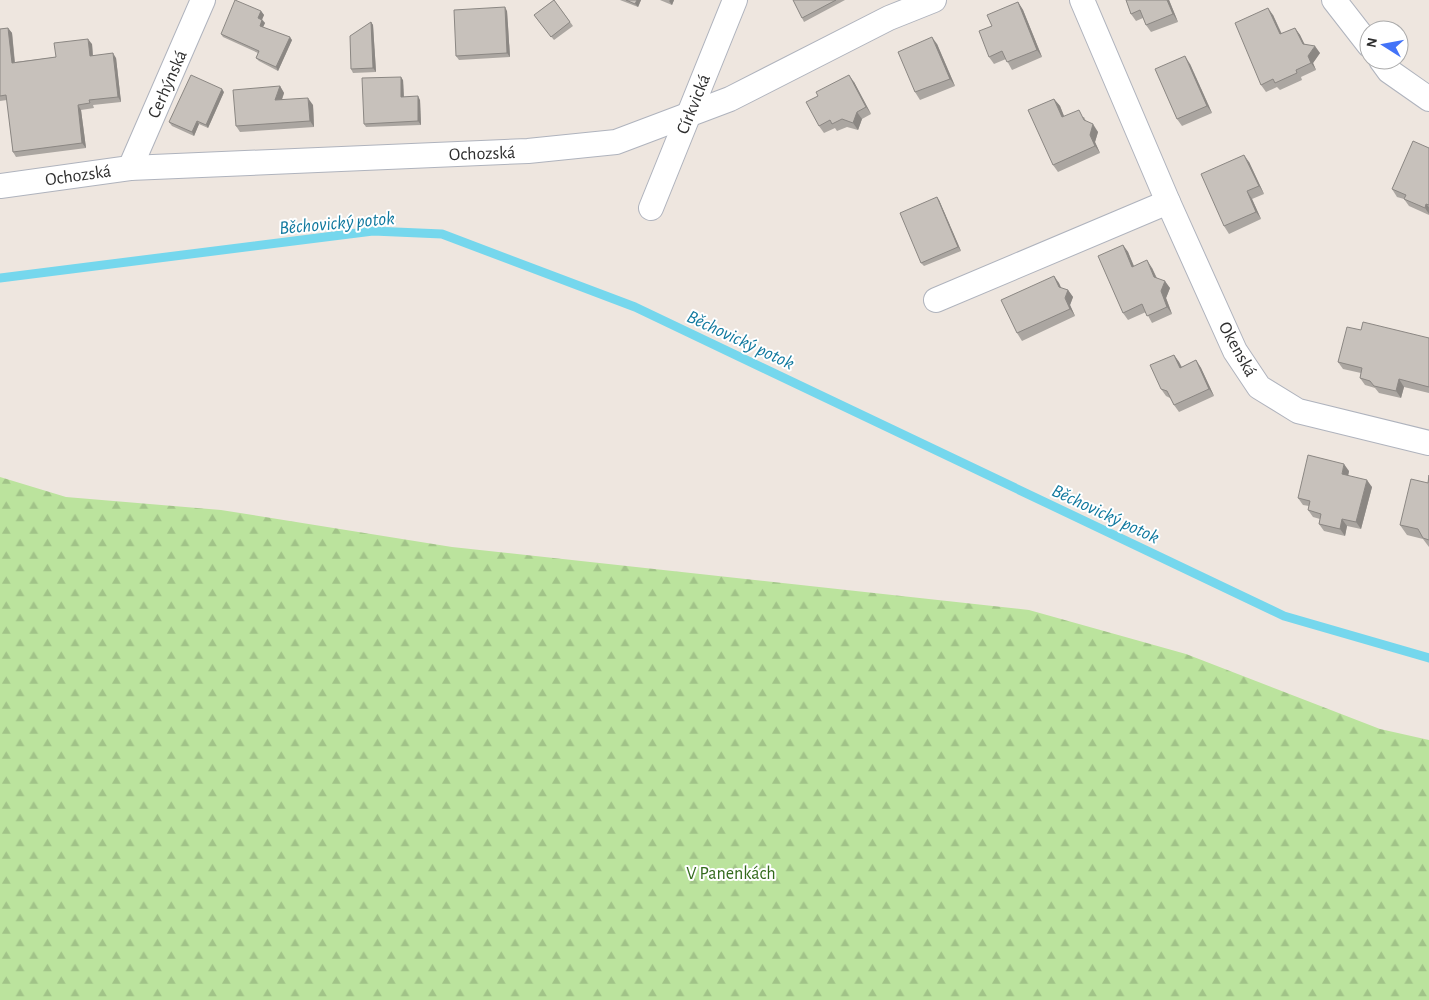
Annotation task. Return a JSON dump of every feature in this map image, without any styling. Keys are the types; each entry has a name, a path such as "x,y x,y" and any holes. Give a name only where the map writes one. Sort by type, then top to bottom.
{"street":[{"name":"Cerhýnská","path":"130,168 204,0"},
{"name":"Církvická","path":"651,208 735,0"},
{"name":"Ochozská","path":"0,186 130,168 528,151 616,142 730,99 889,18 934,0"},
{"name":"Okenská","path":"1082,0 1168,202 1235,351 1259,387 1298,411 1429,443"},
{"path":"1334,0 1359,32"},
{"path":"1389,70 1429,99"},
{"path":"936,300 1168,202"}],"green space":[{"name":"V Panenkách","path":"0,477 66,497 221,510 452,547 1029,610 1186,654 1380,729 1429,740 1429,1000 0,1000"}],"building":[{"path":"235,0 261,11 258,18 262,20 260,26 290,37 276,67 256,58 259,51 221,34"},
{"path":"554,0 570,22 551,37 534,15"},
{"path":"626,0 637,0 635,4"},
{"path":"793,0 836,0 802,18"},
{"path":"1126,0 1167,0 1173,14 1146,25 1140,10 1131,14"},
{"path":"1018,2 1037,50 1007,62 1002,51 989,57 979,31 992,26 987,15"},
{"path":"505,7 507,53 456,56 454,10"},
{"path":"1268,8 1280,34 1295,28 1303,44 1315,46 1308,56 1311,63 1296,70 1297,73 1275,83 1273,79 1261,85 1235,23"},
{"path":"371,22 373,68 351,69 350,36"},
{"path":"8,28 12,63 56,57 54,43 88,39 90,56 113,53 118,97 89,100 90,103 78,105 82,143 13,152 6,95 0,96 0,29"},
{"path":"932,37 950,79 915,92 898,52"},
{"path":"1185,56 1207,106 1177,119 1155,69"},
{"path":"191,75 222,89 206,125 197,121 192,132 169,122"},
{"path":"849,75 866,107 857,112 853,123 842,119 832,124 830,120 819,126 806,102 818,96 816,92"},
{"path":"401,77 401,97 418,96 418,121 364,124 362,78"},
{"path":"280,86 275,100 308,98 310,121 236,126 233,90"},
{"path":"1054,99 1062,117 1079,110 1084,120 1093,124 1090,135 1095,146 1053,165 1028,110"},
{"path":"1413,141 1429,148 1429,205 1426,204 1425,208 1404,199 1406,195 1392,189"},
{"path":"1244,155 1259,186 1247,191 1256,212 1224,226 1201,174"},
{"path":"937,197 958,247 921,263 900,213"},
{"path":"1123,245 1132,267 1147,260 1154,277 1165,281 1161,291 1167,307 1147,316 1142,304 1123,313 1098,256"},
{"path":"1054,276 1059,287 1068,290 1065,298 1070,309 1017,333 1001,300"},
{"path":"1363,322 1429,338 1429,387 1399,379 1396,391 1374,386 1370,381 1360,378 1362,368 1338,362 1347,327 1361,330"},
{"path":"1174,355 1180,368 1196,360 1209,389 1174,405 1167,391 1161,389 1150,365"},
{"path":"1308,455 1344,464 1342,474 1367,480 1356,522 1342,519 1340,529 1319,524 1321,514 1308,510 1310,501 1298,498"},
{"path":"1429,475 1429,540 1423,538 1418,529 1400,525 1411,479 1428,483"}],"waterway":[{"name":"Běchovický potok","path":"0,278 373,231 442,234 635,307 1284,616 1429,658"}]}
